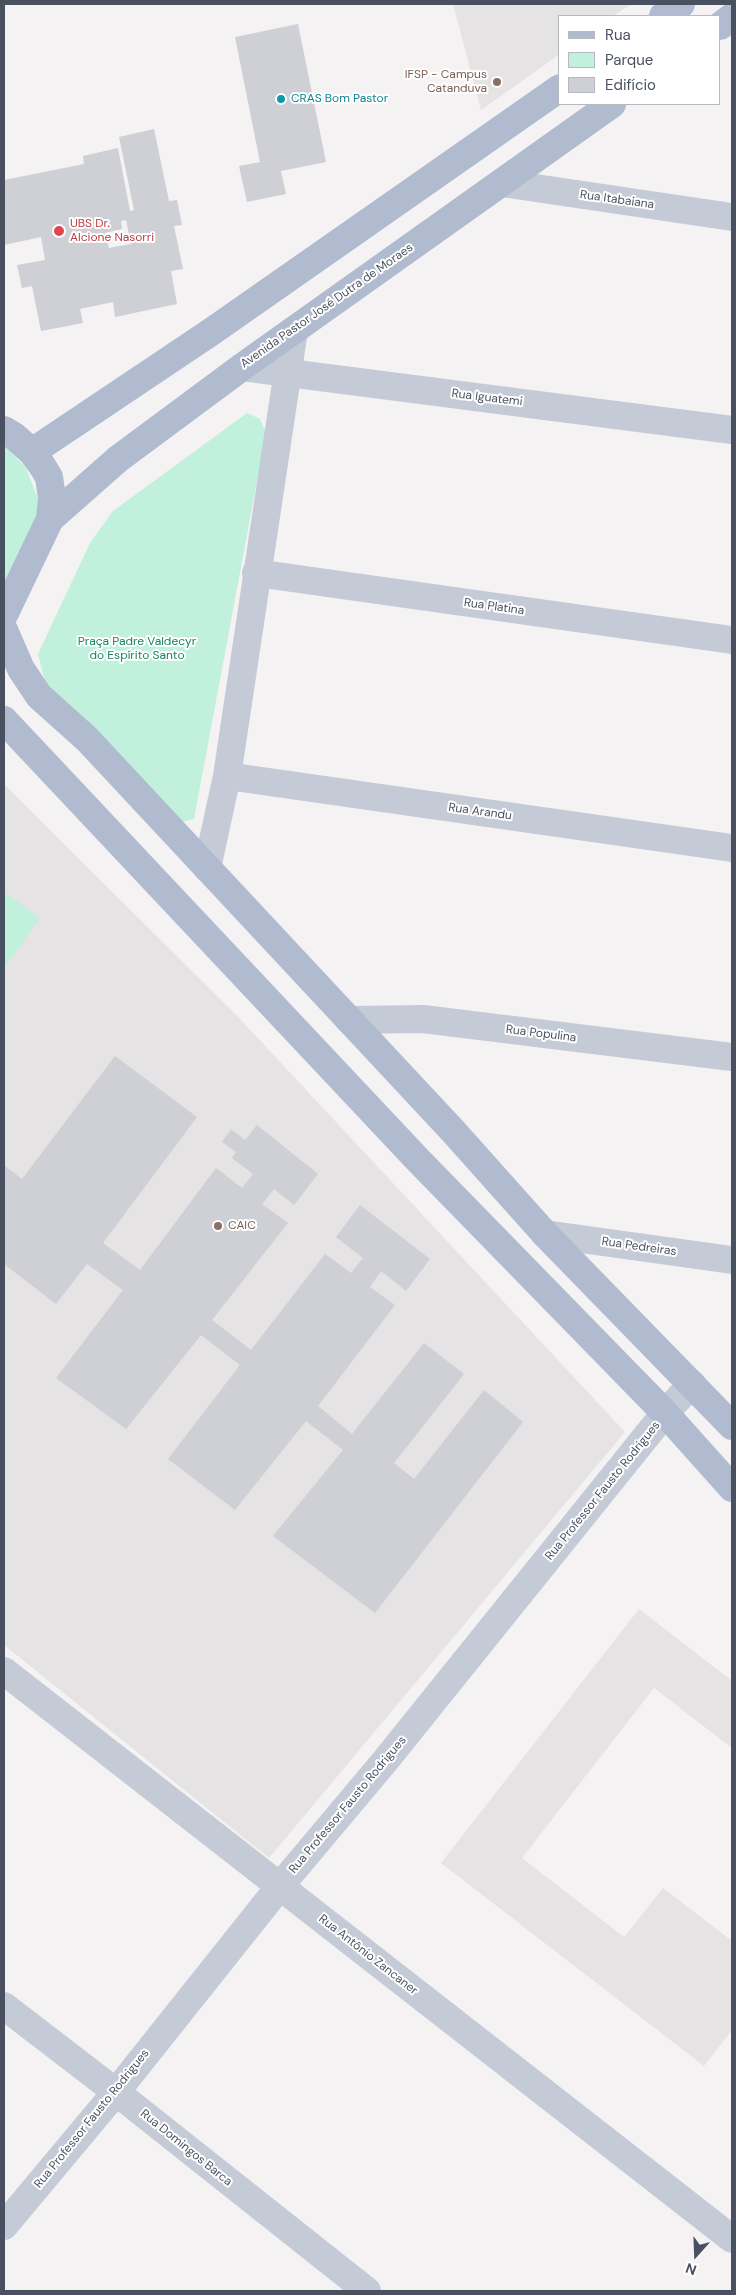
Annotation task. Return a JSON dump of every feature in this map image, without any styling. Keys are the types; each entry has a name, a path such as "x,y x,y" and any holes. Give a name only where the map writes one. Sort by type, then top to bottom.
{"main road":[{"path":"664,15 681,4"},
{"path":"721,25 732,17"},
{"path":"32,452 211,332 558,89"},
{"name":"Avenida Pastor José Dutra de Moraes","path":"50,519 118,459 242,367 611,105"},
{"path":"4,430 32,452 49,478 52,498 50,519 4,615"},
{"path":"4,630 21,669 38,696 87,739 545,1234 732,1426"},
{"path":"4,720 418,1160 665,1413 732,1488"}],"street":[{"name":"Rua Itabaiana","path":"502,183 732,217"},
{"path":"208,868 227,776 286,372 294,330"},
{"name":"Rua Iguatemi","path":"242,367 732,430"},
{"name":"Rua Platina","path":"256,573 732,640"},
{"name":"Rua Arandu","path":"227,776 732,848"},
{"name":"Rua Populina","path":"349,1020 423,1019 732,1057"},
{"name":"Rua Pedreiras","path":"545,1234 732,1260"},
{"name":"Rua Professor Fausto Rodrigues","path":"4,2226 116,2092 280,1886 385,1761 665,1413 692,1384"},
{"name":"Rua Antônio Zancaner","path":"4,1671 732,2239"},
{"name":"Rua Domingos Barca","path":"4,2006 116,2092 367,2291"}],"shaded area":[{"name":"IFSP - Campus Catanduva","path":"453,4 631,4 614,15 558,15 558,55 481,110"},
{"name":"CAIC","path":"4,784 240,1019 625,1432 269,1858 4,1645"},
{"path":"639,1609 732,1681 732,1748 654,1688 522,1858 624,1937 663,1888 732,1941 732,2030 704,2066 441,1863"}],"green space":[{"name":"Praça Padre Valdecyr do Espírito Santo","path":"247,413 260,419 266,433 194,819 181,822 48,694 38,654 90,543 113,511"},
{"path":"4,444 26,468 38,499 36,525 4,591"},
{"path":"4,892 40,918 4,968"}],"building":[{"name":"CRAS Bom Pastor","path":"298,24 326,162 281,171 286,194 247,202 239,166 260,162 235,37"},
{"name":"UBS Dr. Alcione Nasorri","path":"154,129 169,201 177,200 182,225 174,226 183,269 171,271 177,304 115,317 113,302 80,309 83,323 41,331 32,286 22,288 17,265 45,260 41,237 4,245 4,180 84,164 83,156 118,148 130,211 134,210 119,137","holes":["126,220 131,244 109,248 105,233 122,229 121,221"]},
{"path":"115,1056 197,1117 103,1243 140,1270 216,1168 242,1188 253,1174 232,1158 236,1152 222,1142 231,1129 245,1140 257,1125 318,1174 294,1205 274,1189 262,1204 288,1223 212,1320 251,1350 325,1254 351,1273 363,1258 336,1237 360,1205 430,1259 406,1291 381,1271 370,1287 395,1305 318,1406 352,1434 424,1343 464,1374 394,1463 414,1479 484,1390 523,1422 375,1613 273,1536 343,1450 306,1421 235,1510 168,1459 240,1365 201,1335 126,1429 56,1378 123,1290 87,1264 56,1304 4,1264 4,1204 6,1200 4,1198 4,1165 22,1179"}],"place":[{"name":"IFSP - Campus Catanduva","path":"497,82"},
{"name":"CRAS Bom Pastor","path":"281,99"},
{"name":"UBS Dr. Alcione Nasorri","path":"59,231"},
{"name":"CAIC","path":"218,1226"}]}
